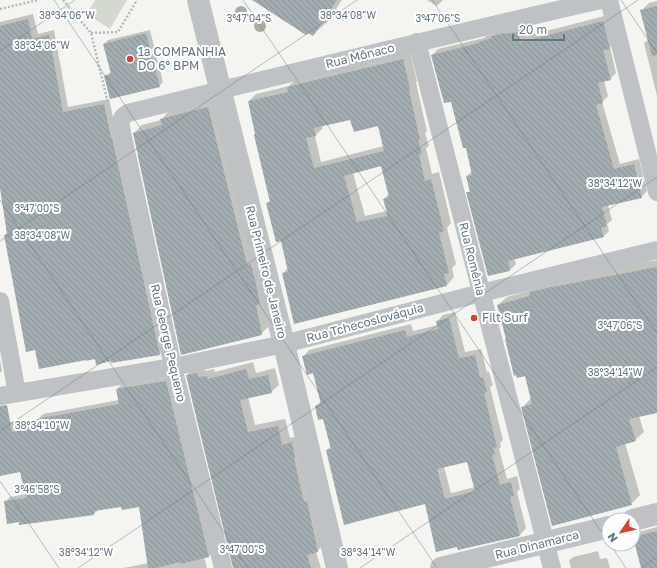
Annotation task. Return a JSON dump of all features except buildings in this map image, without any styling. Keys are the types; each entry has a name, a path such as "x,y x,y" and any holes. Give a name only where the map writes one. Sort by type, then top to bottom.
{"street":[{"name":"Rua Primeiro de Janeiro","path":"198,0 284,344 337,568"},
{"name":"Rua Mônaco","path":"122,118 128,113 416,42 601,0"},
{"path":"609,0 657,192"},
{"name":"Rua Romênia","path":"416,42 552,568"},
{"name":"Rua George Pequeno","path":"122,118 120,122 121,128 173,367 223,568"},
{"name":"Rua Tchecoslováquia","path":"8,394 173,367 284,344 481,293 657,250"},
{"path":"0,302 8,394"},
{"path":"641,518 657,514"},
{"name":"Rua Dinamarca","path":"441,568 601,529"}],"path":[{"path":"0,9 38,0"},
{"path":"63,0 91,33 108,103"},
{"path":"91,33 118,32 137,0"}],"shaded area":[{"path":"95,0 127,0 110,29 87,14"}],"place":[{"name":"1ª COMPANHIA DO 6º BPM","path":"130,59"},
{"name":"Filt Surf","path":"474,318"}]}
